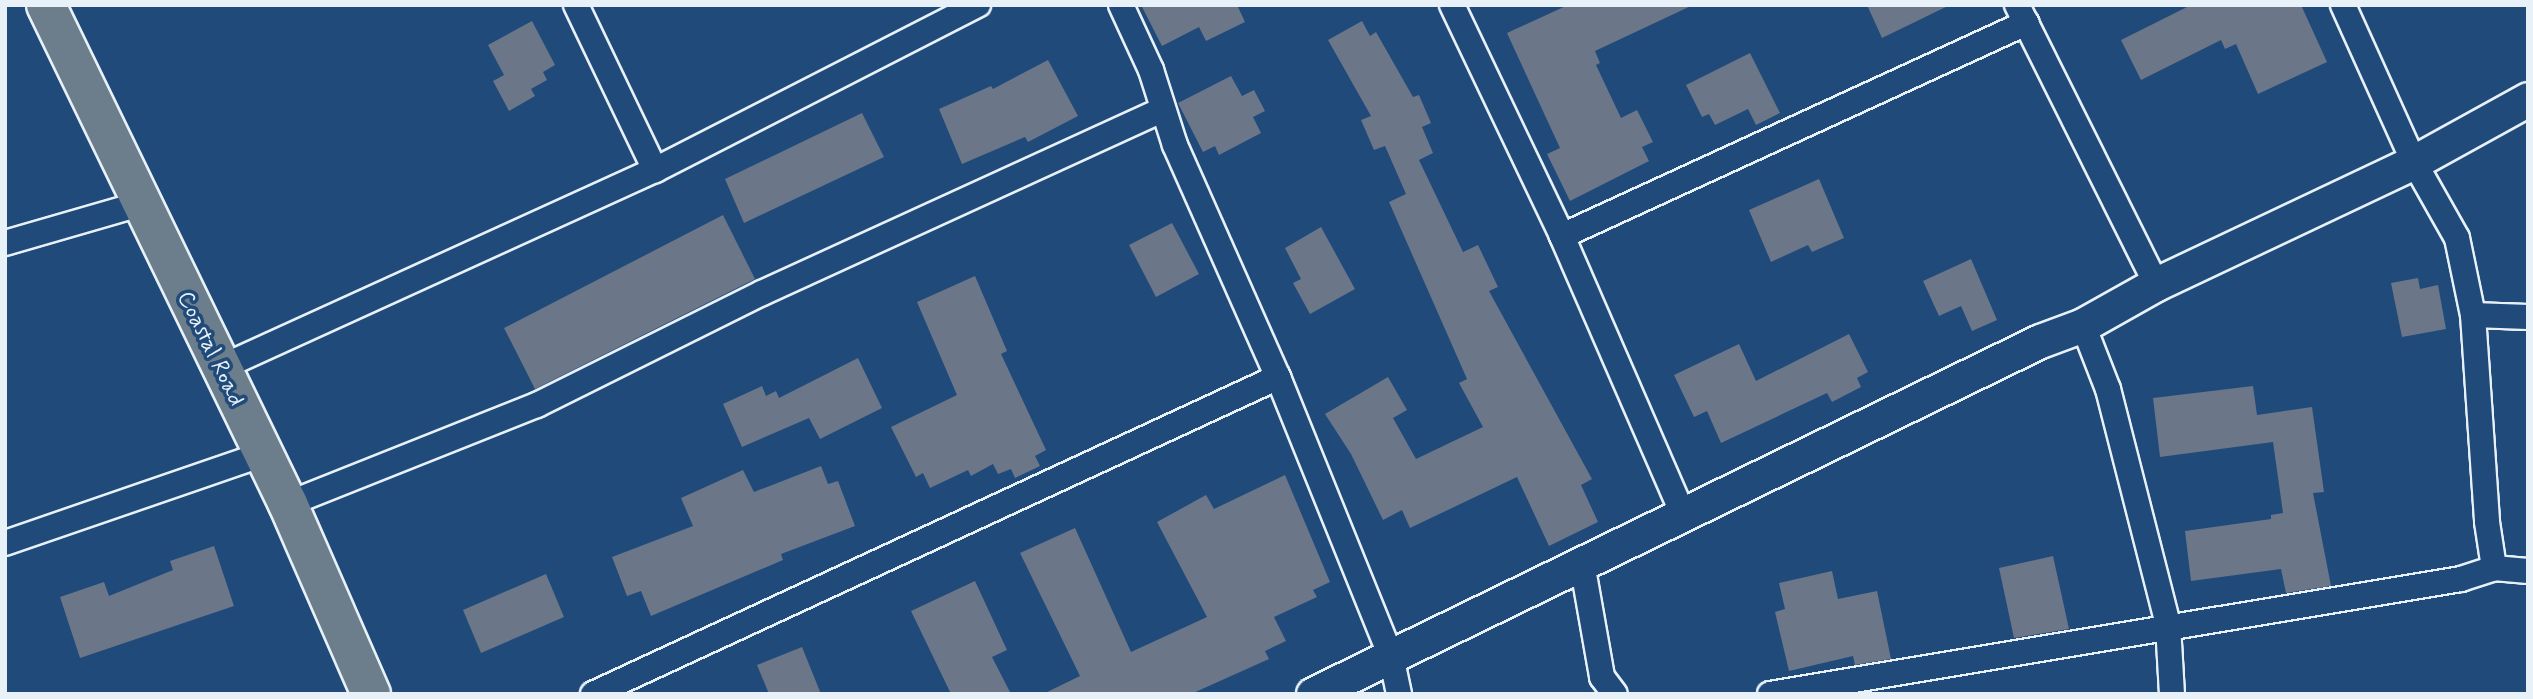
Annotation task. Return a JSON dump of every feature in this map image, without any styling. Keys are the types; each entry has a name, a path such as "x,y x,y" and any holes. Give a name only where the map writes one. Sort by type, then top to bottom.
{"main road":[{"name":"Coastal Road","path":"46,5 261,455 288,504 372,694"}],"street":[{"path":"576,5 655,170"},
{"path":"220,368 655,170 978,5"},
{"path":"1121,5 1151,70 1163,110 1278,377 1391,656 1399,694"},
{"path":"1452,5 1562,236 1684,516"},
{"path":"2343,5 2414,162 2457,237 2473,315 2487,522 2494,568"},
{"path":"1562,236 2022,14 2156,284"},
{"path":"1312,694 1684,516 2040,341 2083,325 2156,284 2414,162 2528,99"},
{"path":"288,504 537,405 762,293 1163,110"},
{"path":"5,243 140,204"},
{"path":"2473,315 2528,317"},
{"path":"2083,325 2108,389 2168,625 2172,694"},
{"path":"593,694 1278,377"},
{"path":"5,543 261,455"},
{"path":"1582,563 1602,677 1615,694"},
{"path":"1770,694 2023,655 2168,625 2447,582 2494,568 2528,571"}],"building":[{"path":"1141,5 1242,5 1238,7 1245,22 1206,41 1199,27 1162,46"},
{"path":"1568,5 1693,5 1595,51 1600,63 1596,65 1621,118 1637,110 1653,142 1642,147 1649,161 1570,201 1547,154 1560,148 1507,33"},
{"path":"1867,5 1950,5 1882,38"},
{"path":"2191,5 2301,5 2327,62 2258,94 2236,44 2225,49 2221,40 2141,80 2121,40"},
{"path":"532,21 555,65 543,72 547,80 531,89 535,96 509,111 493,81 504,75 488,45"},
{"path":"1362,21 1370,36 1376,32 1413,97 1419,95 1431,123 1422,127 1433,153 1419,160 1463,252 1478,245 1498,287 1489,291 1592,479 1581,485 1598,522 1549,546 1517,477 1410,528 1402,510 1383,520 1351,454 1325,414 1388,377 1407,410 1393,418 1416,459 1483,427 1459,383 1467,379 1389,202 1406,194 1385,146 1374,150 1361,120 1371,116 1328,40"},
{"path":"1750,53 1780,113 1756,125 1748,109 1715,125 1709,114 1702,117 1686,85"},
{"path":"1048,60 1078,116 1028,142 1025,137 962,164 939,109 991,86 993,89"},
{"path":"1231,76 1242,96 1254,90 1265,111 1253,117 1261,133 1219,155 1215,146 1203,152 1178,103"},
{"path":"862,113 884,157 744,223 725,179"},
{"path":"1819,179 1844,238 1812,252 1808,245 1771,262 1749,210"},
{"path":"723,215 755,279 535,389 504,328"},
{"path":"1172,223 1199,274 1156,297 1129,245"},
{"path":"1321,227 1355,289 1310,314 1293,283 1301,279 1285,248"},
{"path":"1971,259 1997,320 1972,331 1961,306 1939,316 1923,281"},
{"path":"975,276 1007,351 1001,354 1046,450 1035,456 1040,466 1015,478 1011,469 998,474 993,464 971,476 968,470 930,488 923,473 916,477 891,427 957,395 917,302"},
{"path":"2418,278 2420,289 2438,285 2446,329 2402,337 2391,283"},
{"path":"1849,334 1868,372 1857,378 1861,387 1832,402 1827,393 1721,443 1707,411 1694,417 1674,375 1739,344 1756,381"},
{"path":"858,358 882,408 820,439 809,418 742,447 723,404 762,386 766,396 776,391 779,398"},
{"path":"2253,386 2257,415 2312,407 2324,492 2313,493 2331,586 2286,593 2281,569 2191,581 2185,531 2271,519 2271,515 2283,513 2273,442 2160,457 2153,398"},
{"path":"821,466 828,484 838,481 855,526 781,554 783,560 651,616 641,591 627,596 612,557 693,526 681,498 743,470 754,492"},
{"path":"1285,475 1330,582 1313,590 1317,597 1274,617 1286,641 1265,651 1269,659 1191,694 1043,694 1080,676 1020,553 1075,528 1131,652 1207,617 1157,522 1206,495 1214,509"},
{"path":"214,546 234,606 80,658 60,597 104,582 109,596 173,570 170,561"},
{"path":"2053,556 2069,629 2014,638 1999,568"},
{"path":"1832,571 1838,599 1877,591 1891,659 1855,665 1853,656 1789,671 1775,612 1785,609 1779,583"},
{"path":"546,574 564,617 481,653 463,610"},
{"path":"975,581 1007,650 992,657 1011,694 951,694 911,611"},
{"path":"802,647 821,694 769,694 757,665"}]}
